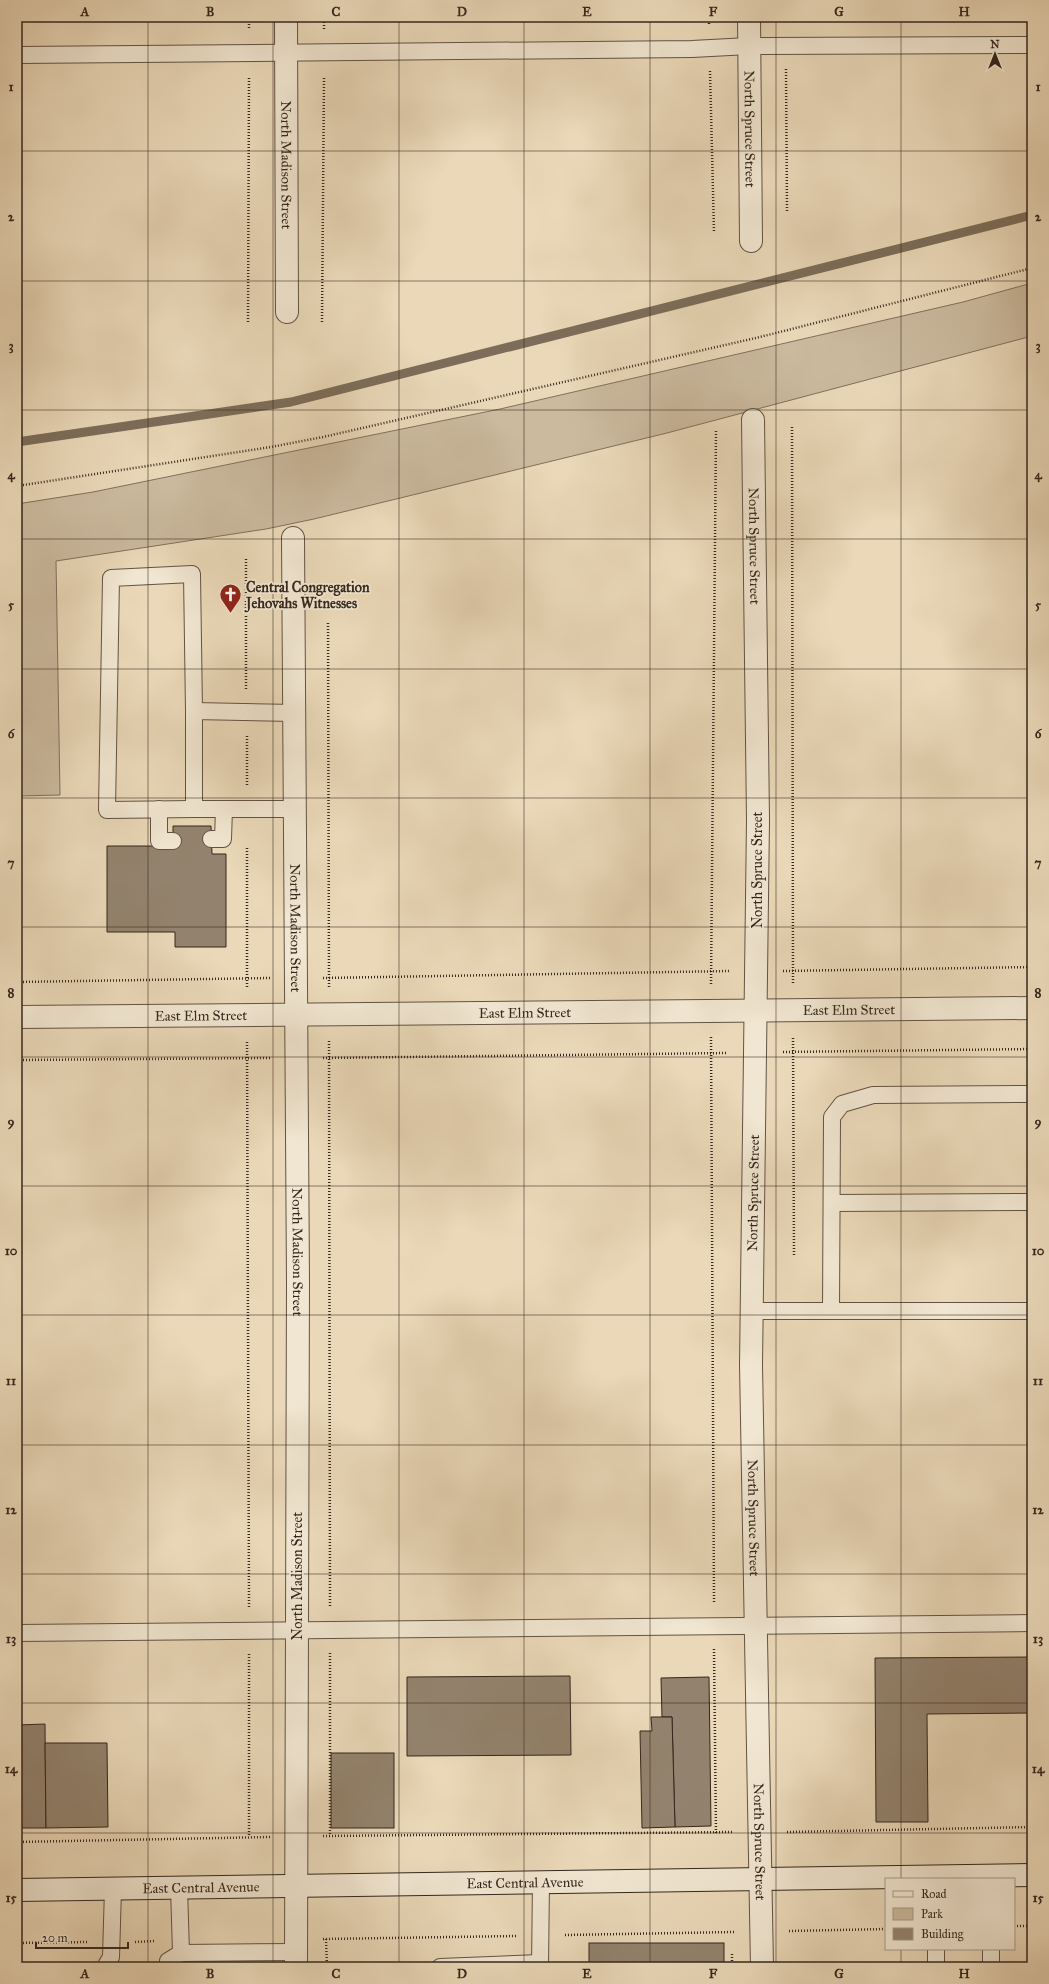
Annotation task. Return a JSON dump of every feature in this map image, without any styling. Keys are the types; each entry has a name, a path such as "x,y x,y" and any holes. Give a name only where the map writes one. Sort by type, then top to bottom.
{"street":[{"name":"North Madison Street","path":"286,17 287,312"},
{"name":"North Spruce Street","path":"750,17 751,241"},
{"name":"North Spruce Street","path":"753,420 758,812 752,1311 762,1967"},
{"name":"North Madison Street","path":"293,538 297,1014 296,1952"},
{"name":"East Elm Street","path":"17,1017 1032,1008"},
{"name":"East Central Avenue","path":"17,1890 760,1878 935,1878 1032,1875"}],"lane":[{"path":"17,55 710,48 750,46 1032,46"},
{"path":"194,809 192,574 111,578 107,810 295,809"},
{"path":"194,711 295,713"},
{"path":"159,809 159,841 173,841"},
{"path":"211,839 223,839 224,809"},
{"path":"831,1311 832,1117 842,1104 874,1095 1032,1094"},
{"path":"832,1203 1032,1202"},
{"path":"752,1311 1032,1311"},
{"path":"17,1633 1032,1623"},
{"path":"440,1967 540,1965 541,1881"},
{"path":"168,1967 168,1961 180,1947 179,1888"},
{"path":"106,1967 111,1957 113,1889"},
{"path":"180,1947 296,1952"},
{"path":"936,1950 936,1967"},
{"path":"991,1950 991,1967"}],"path":[{"path":"248,322 249,17"},
{"path":"322,322 324,17"},
{"path":"709,17 714,232"},
{"path":"786,46 787,210"},
{"path":"17,486 271,447 323,437 760,337 1032,268"},
{"path":"792,427 794,1256"},
{"path":"716,431 711,972 716,1833"},
{"path":"246,559 249,1837"},
{"path":"328,623 330,1836"},
{"path":"17,982 1032,967"},
{"path":"17,1060 1032,1049"},
{"path":"17,1842 249,1837 716,1833 1032,1827"},
{"path":"1015,1926 1032,1926"},
{"path":"296,1952 326,1939 885,1929"},
{"path":"326,1939 326,1967"},
{"path":"17,1944 112,1942 180,1947"}],"green space":[{"path":"1032,283 1032,336 667,433 314,519 266,529 56,561 60,795 17,796 17,504 93,492 500,409 963,302"}],"building":[{"path":"173,826 211,826 212,854 226,854 226,947 175,947 175,932 107,932 107,846 173,846"},
{"path":"1032,1657 1032,1713 927,1714 928,1822 876,1822 875,1658"},
{"path":"570,1676 571,1755 407,1756 407,1677"},
{"path":"709,1677 711,1826 675,1827 672,1717 662,1717 661,1678"},
{"path":"651,1717 672,1717 675,1827 642,1828 640,1731 652,1731"},
{"path":"45,1724 46,1828 17,1828 17,1725"},
{"path":"45,1743 107,1743 108,1827 46,1828"},
{"path":"331,1753 394,1753 394,1828 331,1828"},
{"path":"589,1943 724,1943 724,1967 589,1967"}],"waterway":[{"path":"17,442 291,402 1032,215"}],"place":[{"name":"Central Congregation Jehovahs Witnesses","path":"230,614"}]}
